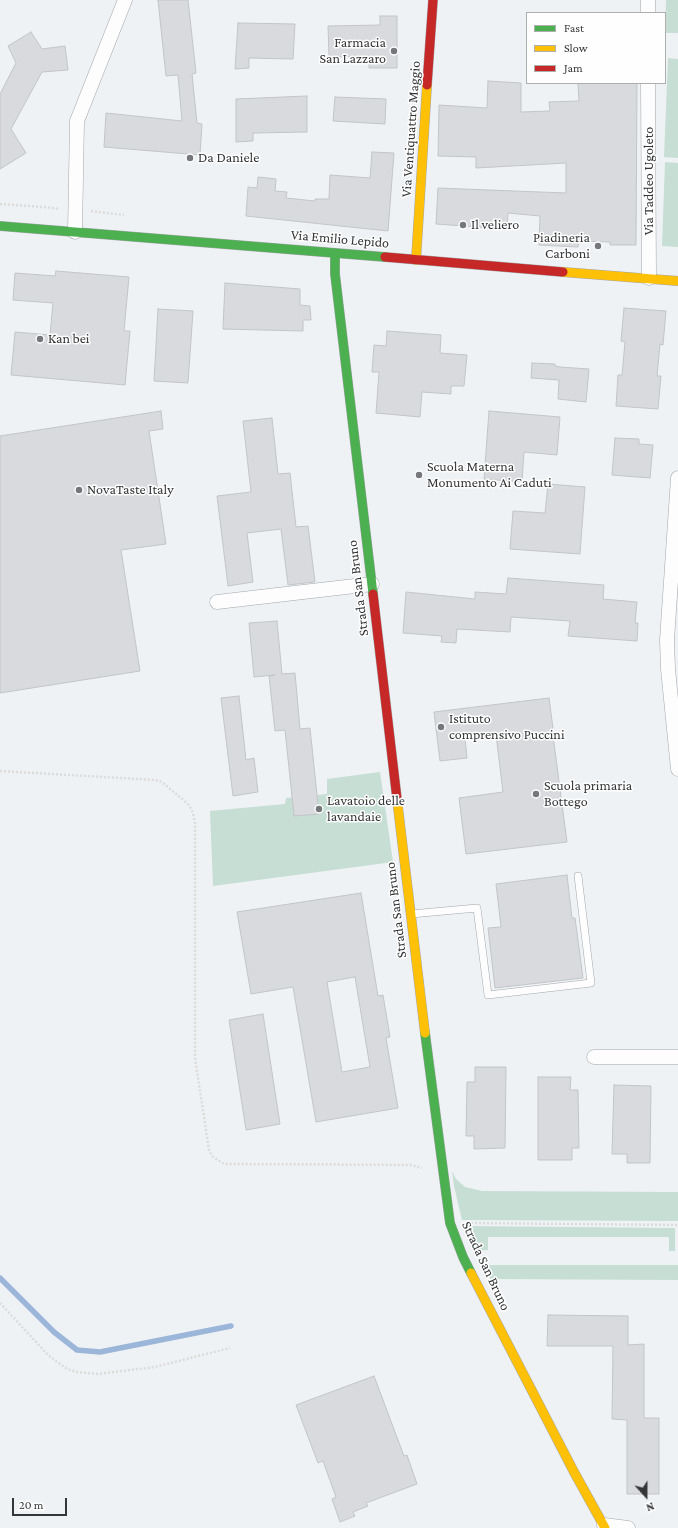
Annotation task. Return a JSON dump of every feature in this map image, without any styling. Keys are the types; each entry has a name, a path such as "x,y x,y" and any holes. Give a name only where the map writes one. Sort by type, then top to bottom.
{"street":[{"path":"75,232 77,121 125,0"},
{"name":"Via Ventiquattro Maggio","path":"416,260 433,0"},
{"path":"648,0 648,12"},
{"name":"Via Taddeo Ugoleto","path":"648,84 649,278"},
{"name":"Via Emilio Lepido","path":"0,226 678,280"},
{"name":"Strada San Bruno","path":"336,253 334,274 439,1146 450,1223 467,1264 604,1527"},
{"path":"678,478 667,640 668,669 678,768"},
{"path":"217,602 372,584"},
{"path":"594,1057 678,1057"},
{"path":"604,1527 628,1528"}],"lane":[{"path":"411,914 477,908 488,995 591,983 578,876"}],"path":[{"path":"0,204 76,210"},
{"path":"0,770 155,780 162,782 189,806 193,813 195,823 195,1058 212,1156 224,1164 411,1164 422,1167 425,1171"},
{"path":"450,1223 678,1225"},
{"path":"0,1303 48,1355 67,1369 77,1372 98,1374 140,1370 230,1348"}],"green space":[{"path":"666,0 678,0 678,33 666,33"},
{"path":"668,58 678,59 678,158 664,157"},
{"path":"665,162 678,163 678,247 662,246"},
{"path":"380,772 393,862 213,886 210,811 285,804 286,798 327,794 327,779"},
{"path":"452,1171 456,1179 465,1187 482,1191 678,1192 678,1221 462,1220"},
{"path":"464,1226 675,1228 675,1251 669,1251 669,1237 488,1237 488,1250 477,1251 473,1247"},
{"path":"488,1265 678,1265 678,1280 490,1279"}],"building":[{"path":"158,0 188,0 196,73 192,74 197,123 202,124 200,155 104,147 106,113 182,121 178,75 166,76"},
{"path":"380,16 397,16 397,68 369,68 369,56 329,57 328,26 380,25"},
{"path":"238,23 295,24 293,59 249,58 249,68 235,69"},
{"path":"31,32 42,49 65,46 68,70 42,72 11,129 26,153 0,169 0,94 16,63 8,46"},
{"path":"488,81 521,83 521,112 550,111 549,102 579,101 578,84 637,84 636,245 610,245 610,242 579,241 578,247 539,245 540,216 508,213 507,229 436,224 438,188 566,193 566,163 476,168 476,157 438,156 439,105 487,108"},
{"path":"307,96 307,132 253,133 253,141 236,142 236,99"},
{"path":"335,97 386,99 385,124 333,121"},
{"path":"372,152 394,153 388,231 246,216 248,187 257,188 258,177 276,179 275,191 287,192 286,198 315,201 315,199 329,199 330,175 370,178"},
{"path":"56,271 129,277 124,331 130,331 125,385 11,375 15,332 50,335 53,303 13,300 15,273 55,276"},
{"path":"225,283 300,289 300,305 310,306 311,320 303,320 303,331 223,329"},
{"path":"624,308 666,311 663,345 660,344 657,376 661,376 658,409 616,406 618,375 622,375 625,342 621,341"},
{"path":"158,309 193,311 188,383 154,381"},
{"path":"387,331 441,335 440,353 467,355 464,386 451,386 451,394 422,392 420,417 376,413 379,372 372,372 374,345 386,346"},
{"path":"532,363 555,364 555,366 560,367 589,369 586,402 558,399 559,380 531,378"},
{"path":"161,411 163,429 149,431 166,544 121,550 140,671 0,693 0,436"},
{"path":"489,411 560,417 557,455 524,452 522,482 484,479"},
{"path":"272,418 278,474 290,473 296,527 308,526 315,582 288,585 281,529 247,533 253,582 228,586 217,496 251,492 243,421"},
{"path":"615,438 639,439 639,444 653,445 650,478 612,475"},
{"path":"548,484 585,487 580,554 510,549 513,511 545,513"},
{"path":"508,578 604,585 603,599 637,602 635,623 638,623 637,641 568,636 570,621 511,617 510,632 457,629 456,643 441,642 442,636 403,633 406,592 475,599 475,592 506,594"},
{"path":"277,621 282,674 295,673 300,729 310,728 319,814 294,816 285,730 275,731 269,676 275,675 254,677 249,623"},
{"path":"239,696 246,760 254,758 258,792 233,796 221,698"},
{"path":"549,698 567,842 466,854 459,798 503,792 496,735 465,739 467,758 440,761 434,712"},
{"path":"567,875 572,918 575,918 583,978 495,988 488,928 501,927 496,884"},
{"path":"361,893 378,996 383,995 390,1037 386,1038 398,1108 316,1122 293,987 251,994 237,912","holes":["355,977 370,1067 342,1072 327,982"]},
{"path":"263,1014 280,1124 246,1130 229,1020"},
{"path":"475,1067 506,1067 505,1148 474,1149 474,1136 466,1136 467,1082 475,1082"},
{"path":"538,1077 571,1077 570,1090 578,1090 579,1148 572,1148 572,1160 538,1160"},
{"path":"614,1085 651,1086 650,1163 627,1163 627,1154 612,1154"},
{"path":"548,1315 628,1316 628,1345 644,1344 644,1418 659,1418 659,1494 627,1494 627,1420 612,1419 613,1346 547,1346"},
{"path":"374,1376 404,1456 407,1455 417,1484 366,1503 368,1506 353,1512 355,1516 340,1522 332,1499 336,1497 323,1461 318,1463 296,1405"}],"waterway":[{"path":"0,1278 54,1332 77,1350 100,1352 231,1326"}],"traffic: fast":[{"path":"0,226 385,257"},
{"path":"335,253 335,274 373,594"},
{"path":"425,1033 450,1223 471,1273"}],"traffic: slow":[{"path":"416,260 427,85"},
{"path":"563,272 678,281"},
{"path":"397,799 425,1033"},
{"path":"471,1273 574,1472 605,1528"}],"traffic: jam":[{"path":"427,85 433,0"},
{"path":"385,257 563,272"},
{"path":"373,594 397,799"}],"place":[{"name":"Farmacia San Lazzaro","path":"394,51"},
{"name":"Da Daniele","path":"190,158"},
{"name":"Il veliero","path":"463,225"},
{"name":"Piadineria Carboni","path":"598,246"},
{"name":"Kan bei","path":"40,339"},
{"name":"Scuola Materna Monumento Ai Caduti","path":"419,475"},
{"name":"NovaTaste Italy","path":"79,490"},
{"name":"Istituto comprensivo Puccini","path":"441,727"},
{"name":"Scuola primaria Bottego","path":"536,794"},
{"name":"Lavatoio delle lavandaie","path":"319,809"}]}
